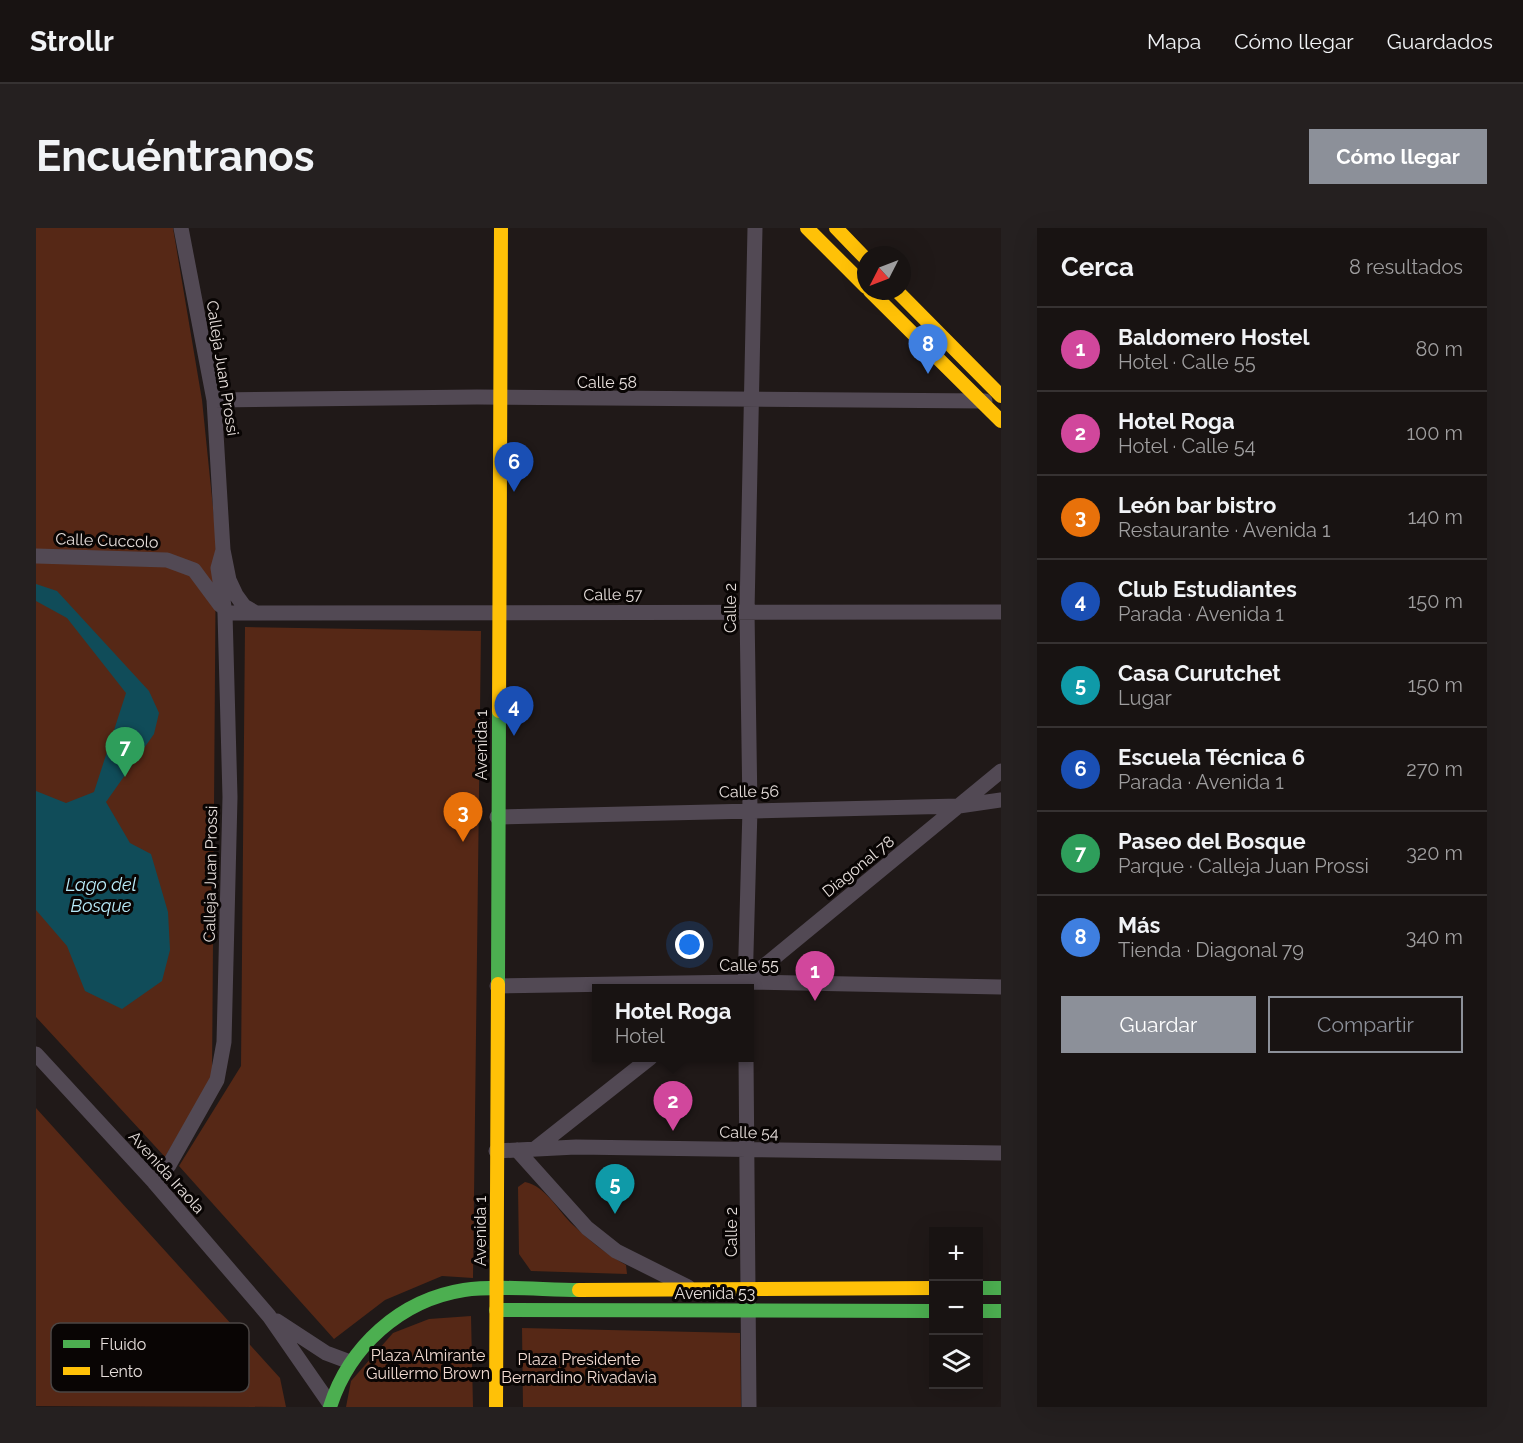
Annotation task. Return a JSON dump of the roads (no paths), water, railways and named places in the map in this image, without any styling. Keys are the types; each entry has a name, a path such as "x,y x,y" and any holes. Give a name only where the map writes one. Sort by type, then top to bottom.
{"main road":[{"name":"Avenida 1","path":"496,1407 501,228"},
{"path":"807,228 857,278"},
{"path":"836,228 857,250"},
{"path":"879,300 1001,421"},
{"path":"906,300 1001,396"},
{"name":"Avenida 53","path":"496,1289 929,1288"},
{"path":"983,1288 1001,1288"},
{"path":"330,1405 357,1352 393,1318 439,1296 465,1290 496,1289"},
{"name":"Avenida 53","path":"496,1310 929,1311"},
{"path":"983,1311 1001,1311"}],"street":[{"name":"Calleja Juan Prossi","path":"181,228 214,400 223,550 229,580 236,595 244,606 256,613"},
{"name":"Calle 2","path":"742,984 750,809 747,611 755,228"},
{"name":"Calle 58","path":"214,400 1001,402"},
{"name":"Calleja Juan Prossi","path":"154,1182 169,1166 217,1080 224,1042 230,797 225,613 218,568 223,550"},
{"name":"Calle Cuccolo","path":"36,556 167,560 194,570 225,613"},
{"name":"Calle 57","path":"225,613 1001,612"},
{"name":"Diagonal 78","path":"744,984 1001,771"},
{"name":"Calle 56","path":"497,817 750,809 959,806 1001,800"},
{"name":"Calle 55","path":"497,986 592,986"},
{"name":"Calle 55","path":"754,986 1001,987"},
{"name":"Avenida Iraola","path":"36,1054 154,1182 269,1316 330,1405"},
{"path":"536,1148 645,1062"},
{"name":"Calle 2","path":"746,1062 749,1407"},
{"name":"Calle 54","path":"496,1151 536,1148 1001,1153"},
{"path":"517,1149 587,1228 616,1251 688,1287"},
{"name":"Avenida Iraola","path":"269,1316 326,1353 350,1362"}],"water":[{"name":"Lago del Bosque","path":"36,584 57,591 149,691 159,713 154,734 106,802 130,843 151,854 168,912 170,950 162,981 122,1009 85,991 67,946 36,910 36,791 66,803 94,792 126,693 67,618 36,601"}],"place":[{"name":"Más","path":"928,374"},
{"name":"Escuela Técnica 6","path":"514,492"},
{"name":"Club Estudiantes","path":"514,736"},
{"name":"Paseo del Bosque","path":"125,777"},
{"name":"León bar bistro","path":"463,842"},
{"name":"Baldomero Hostel","path":"815,1001"},
{"name":"Hotel Roga","path":"673,1131"},
{"name":"Casa Curutchet","path":"615,1214"}],"park label":[{"name":"Plaza Almirante Guillermo Brown","path":"428,1364"},
{"name":"Plaza Presidente Bernardino Rivadavia","path":"579,1368"}]}
